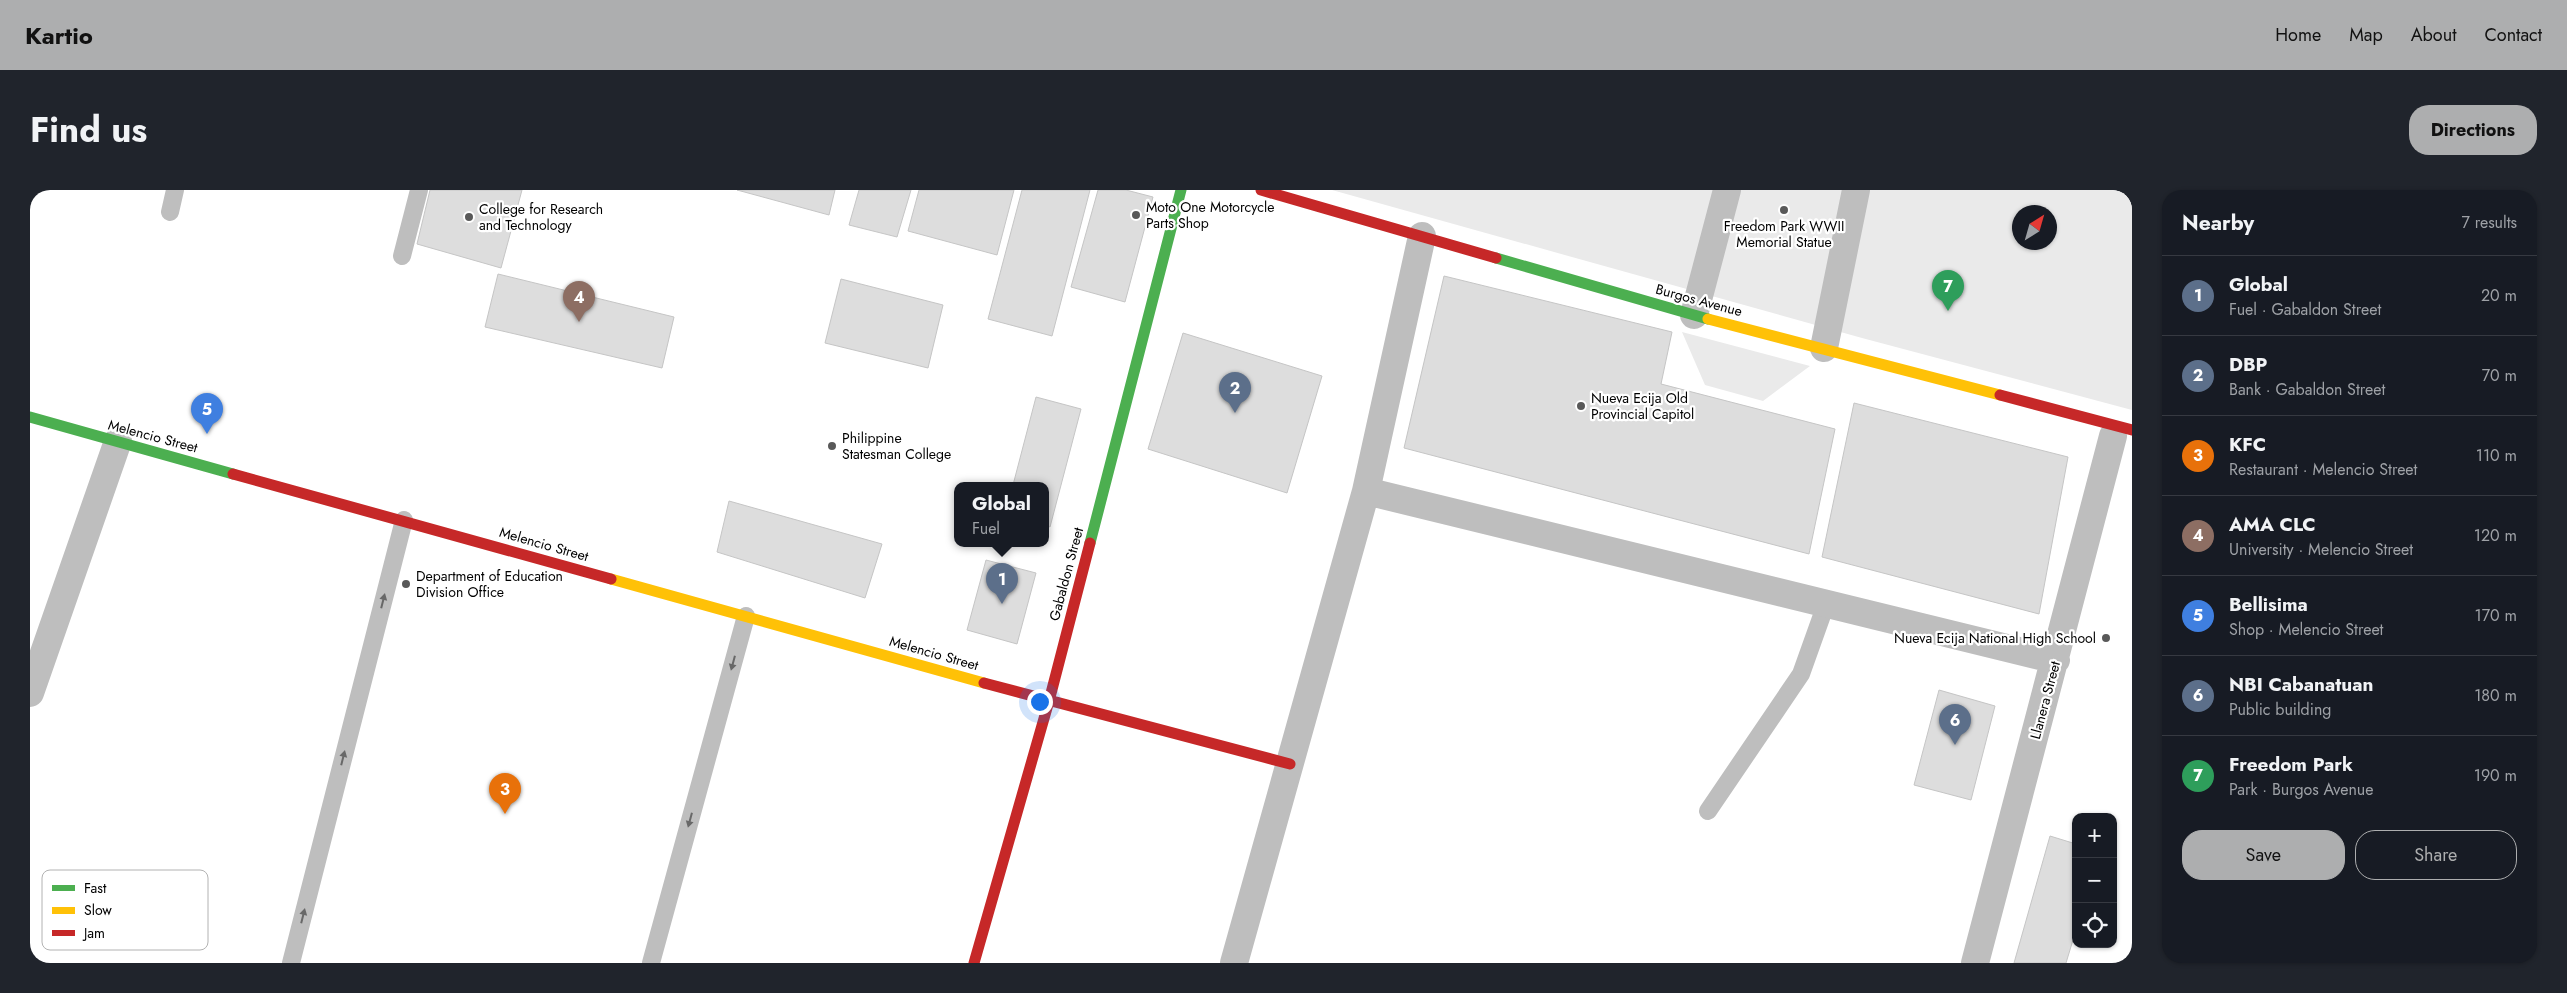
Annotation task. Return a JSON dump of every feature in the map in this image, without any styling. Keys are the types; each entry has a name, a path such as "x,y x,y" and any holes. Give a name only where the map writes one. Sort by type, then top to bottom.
{"street":[{"name":"Gabaldon Street","path":"974,963 1049,701 1182,190"},
{"name":"Burgos Avenue","path":"1261,190 1694,315 1824,348 2123,433"},
{"path":"1694,315 1727,190"},
{"path":"1824,348 1856,190"},
{"path":"1234,963 1366,491 1422,236"},
{"name":"Melencio Street","path":"30,417 1049,701 1290,764"},
{"name":"Llanera Street","path":"1975,963 2056,660 2123,433"},
{"path":"30,693 118,441"},
{"path":"1366,491 2056,660"}],"lane":[{"path":"170,212 176,190"},
{"path":"402,256 419,190"},
{"path":"291,963 404,520"},
{"path":"1708,811 1801,674 1826,604"},
{"path":"651,963 746,616"}],"shaded area":[{"path":"1332,190 2132,190 2132,410 1862,338"},
{"path":"1682,332 1810,366 1763,401 1705,385"}],"building":[{"name":"College for Research and Technology","path":"430,190 522,190 501,268 417,244"},
{"path":"737,190 835,190 829,215"},
{"path":"859,190 911,190 897,237 849,225"},
{"path":"919,190 1014,190 997,255 908,231"},
{"path":"1022,190 1090,190 1052,336 988,319"},
{"path":"1098,190 1126,190 1153,197 1125,302 1071,287"},
{"path":"498,274 674,317 662,368 485,327"},
{"name":"Nueva Ecija Old Provincial Capitol","path":"1444,276 1672,332 1661,384 1835,429 1809,554 1404,448"},
{"path":"841,279 943,305 928,368 825,343"},
{"path":"1183,333 1322,376 1287,493 1148,449"},
{"path":"1036,397 1081,409 1050,527 1049,482 1014,482"},
{"path":"1854,403 2068,457 2039,614 1822,557"},
{"path":"729,501 882,544 865,598 717,552"},
{"path":"986,560 1036,573 1017,644 967,630"},
{"path":"1939,690 1995,706 1971,800 1914,785"},
{"path":"2050,836 2072,843 2072,943 2066,963 2014,963"}],"traffic: fast":[{"path":"1090,543 1181,190"},
{"path":"1496,258 1708,319"},
{"path":"30,417 233,474"}],"traffic: slow":[{"path":"1708,319 2000,395"},
{"path":"611,579 984,683"}],"traffic: jam":[{"path":"1261,190 1496,258"},
{"path":"2000,395 2132,430"},
{"path":"233,474 611,579"},
{"path":"974,963 1049,701 1090,543"},
{"path":"984,683 1290,764"}],"place":[{"name":"Freedom Park WWII Memorial Statue","path":"1784,210"},
{"name":"Moto One Motorcycle Parts Shop","path":"1136,215"},
{"name":"College for Research and Technology","path":"469,217"},
{"name":"Freedom Park","path":"1948,311"},
{"name":"AMA CLC","path":"579,322"},
{"name":"Nueva Ecija Old Provincial Capitol","path":"1581,406"},
{"name":"DBP","path":"1235,413"},
{"name":"Bellisima","path":"207,434"},
{"name":"Philippine Statesman College","path":"832,446"},
{"name":"Department of Education Division Office","path":"406,584"},
{"name":"Global","path":"1002,604"},
{"name":"Nueva Ecija National High School","path":"2106,638"},
{"name":"NBI Cabanatuan","path":"1955,745"},
{"name":"KFC","path":"505,814"}]}
